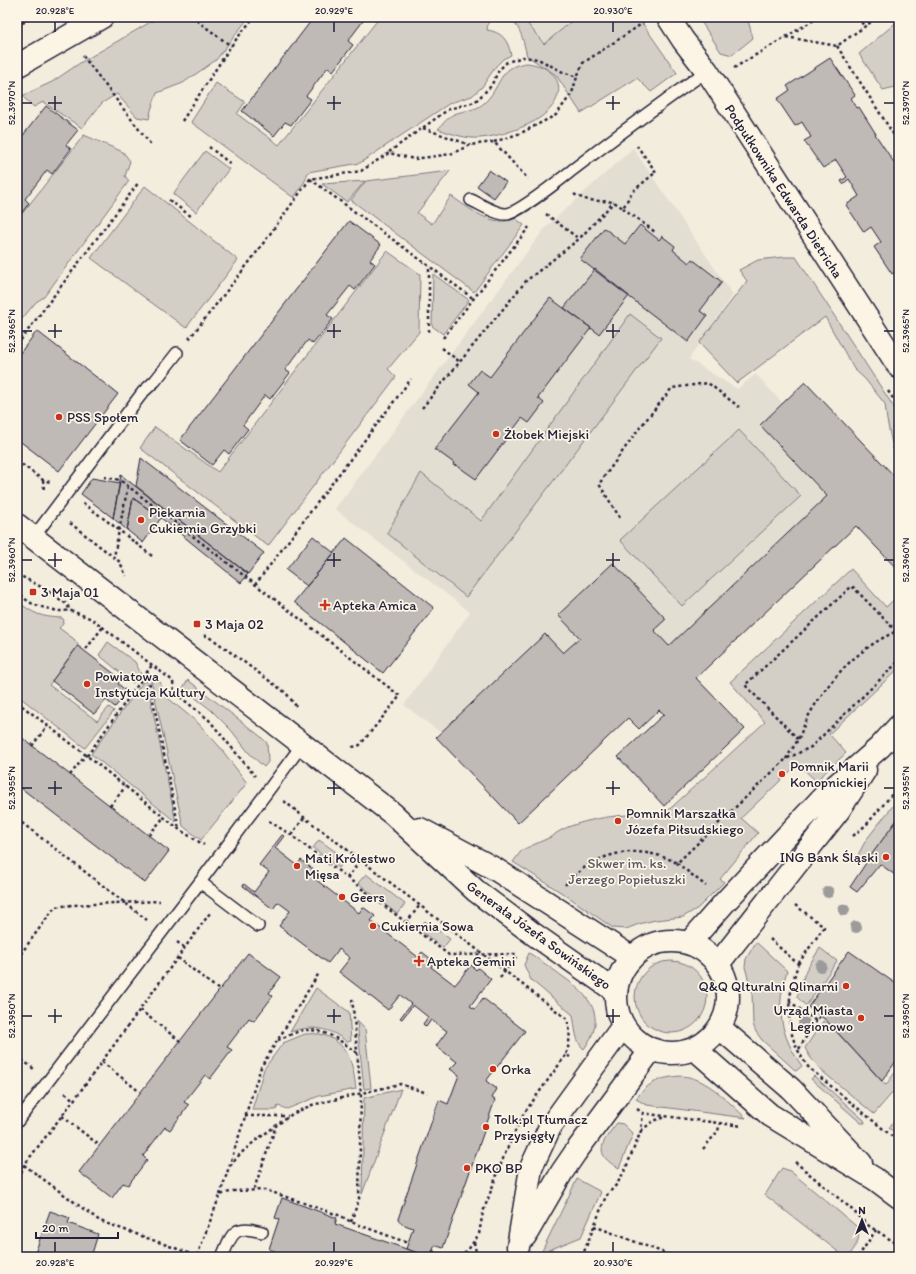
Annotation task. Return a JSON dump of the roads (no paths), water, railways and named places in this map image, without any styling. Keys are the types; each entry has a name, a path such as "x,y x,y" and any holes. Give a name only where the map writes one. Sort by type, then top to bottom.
{"street":[{"path":"17,66 102,17"},
{"name":"Podpułkownika Edwarda Dietricha","path":"658,18 683,40 707,71 899,366"},
{"name":"Generała Józefa Sowińskiego","path":"25,531 393,814 476,891 532,933 615,991"},
{"path":"689,943 725,902 825,795 880,747 899,726"},
{"path":"718,964 839,810 880,747"},
{"name":"Generała Józefa Sowińskiego","path":"393,814 494,869 631,957"},
{"path":"671,940 689,943 705,951 718,964 723,974 728,988 728,1002 725,1017 720,1028 708,1042 695,1049 674,1054 651,1050 634,1040 623,1026 615,1005 615,991 620,973 631,957 652,944 671,940"},
{"path":"516,1252 531,1168 550,1127 623,1026"},
{"path":"720,1028 791,1089 855,1155 874,1179"},
{"path":"695,1049 770,1115 874,1179 899,1198"},
{"path":"516,1252 562,1172 651,1050"}],"lane":[{"path":"470,200 501,214 508,214 515,211 550,187 656,106 707,71"},
{"path":"25,531 54,511 143,392 155,381 177,353"},
{"path":"17,1122 200,882 302,745"},
{"path":"200,882 258,926"},
{"path":"222,1257 230,1237 239,1229 250,1228 262,1232"}],"place":[{"name":"PSS Społem","path":"59,417"},
{"name":"Żłobek Miejski","path":"496,434"},
{"name":"Piekarnia Cukiernia Grzybki","path":"141,520"},
{"name":"3 Maja 01","path":"33,592"},
{"name":"Apteka Amica","path":"325,605"},
{"name":"3 Maja 02","path":"197,624"},
{"name":"Powiatowa Instytucja Kultury","path":"87,684"},
{"name":"Pomnik Marii Konopnickiej","path":"782,774"},
{"name":"Pomnik Marszałka Józefa Piłsudskiego","path":"618,821"},
{"name":"ING Bank Śląski","path":"886,857"},
{"name":"Mati Królestwo Mięsa","path":"297,866"},
{"name":"Geers","path":"342,897"},
{"name":"Cukiernia Sowa","path":"373,926"},
{"name":"Apteka Gemini","path":"419,961"},
{"name":"Q&Q Qlturalni Qlinarni","path":"846,986"},
{"name":"Urząd Miasta Legionowo","path":"861,1018"},
{"name":"Orka","path":"493,1069"},
{"name":"Tolk.pl Tłumacz Przysięgły","path":"486,1127"},
{"name":"PKO BP","path":"467,1168"}],"park label":[{"name":"Skwer im. ks. Jerzego Popiełuszki","path":"627,872"}]}
